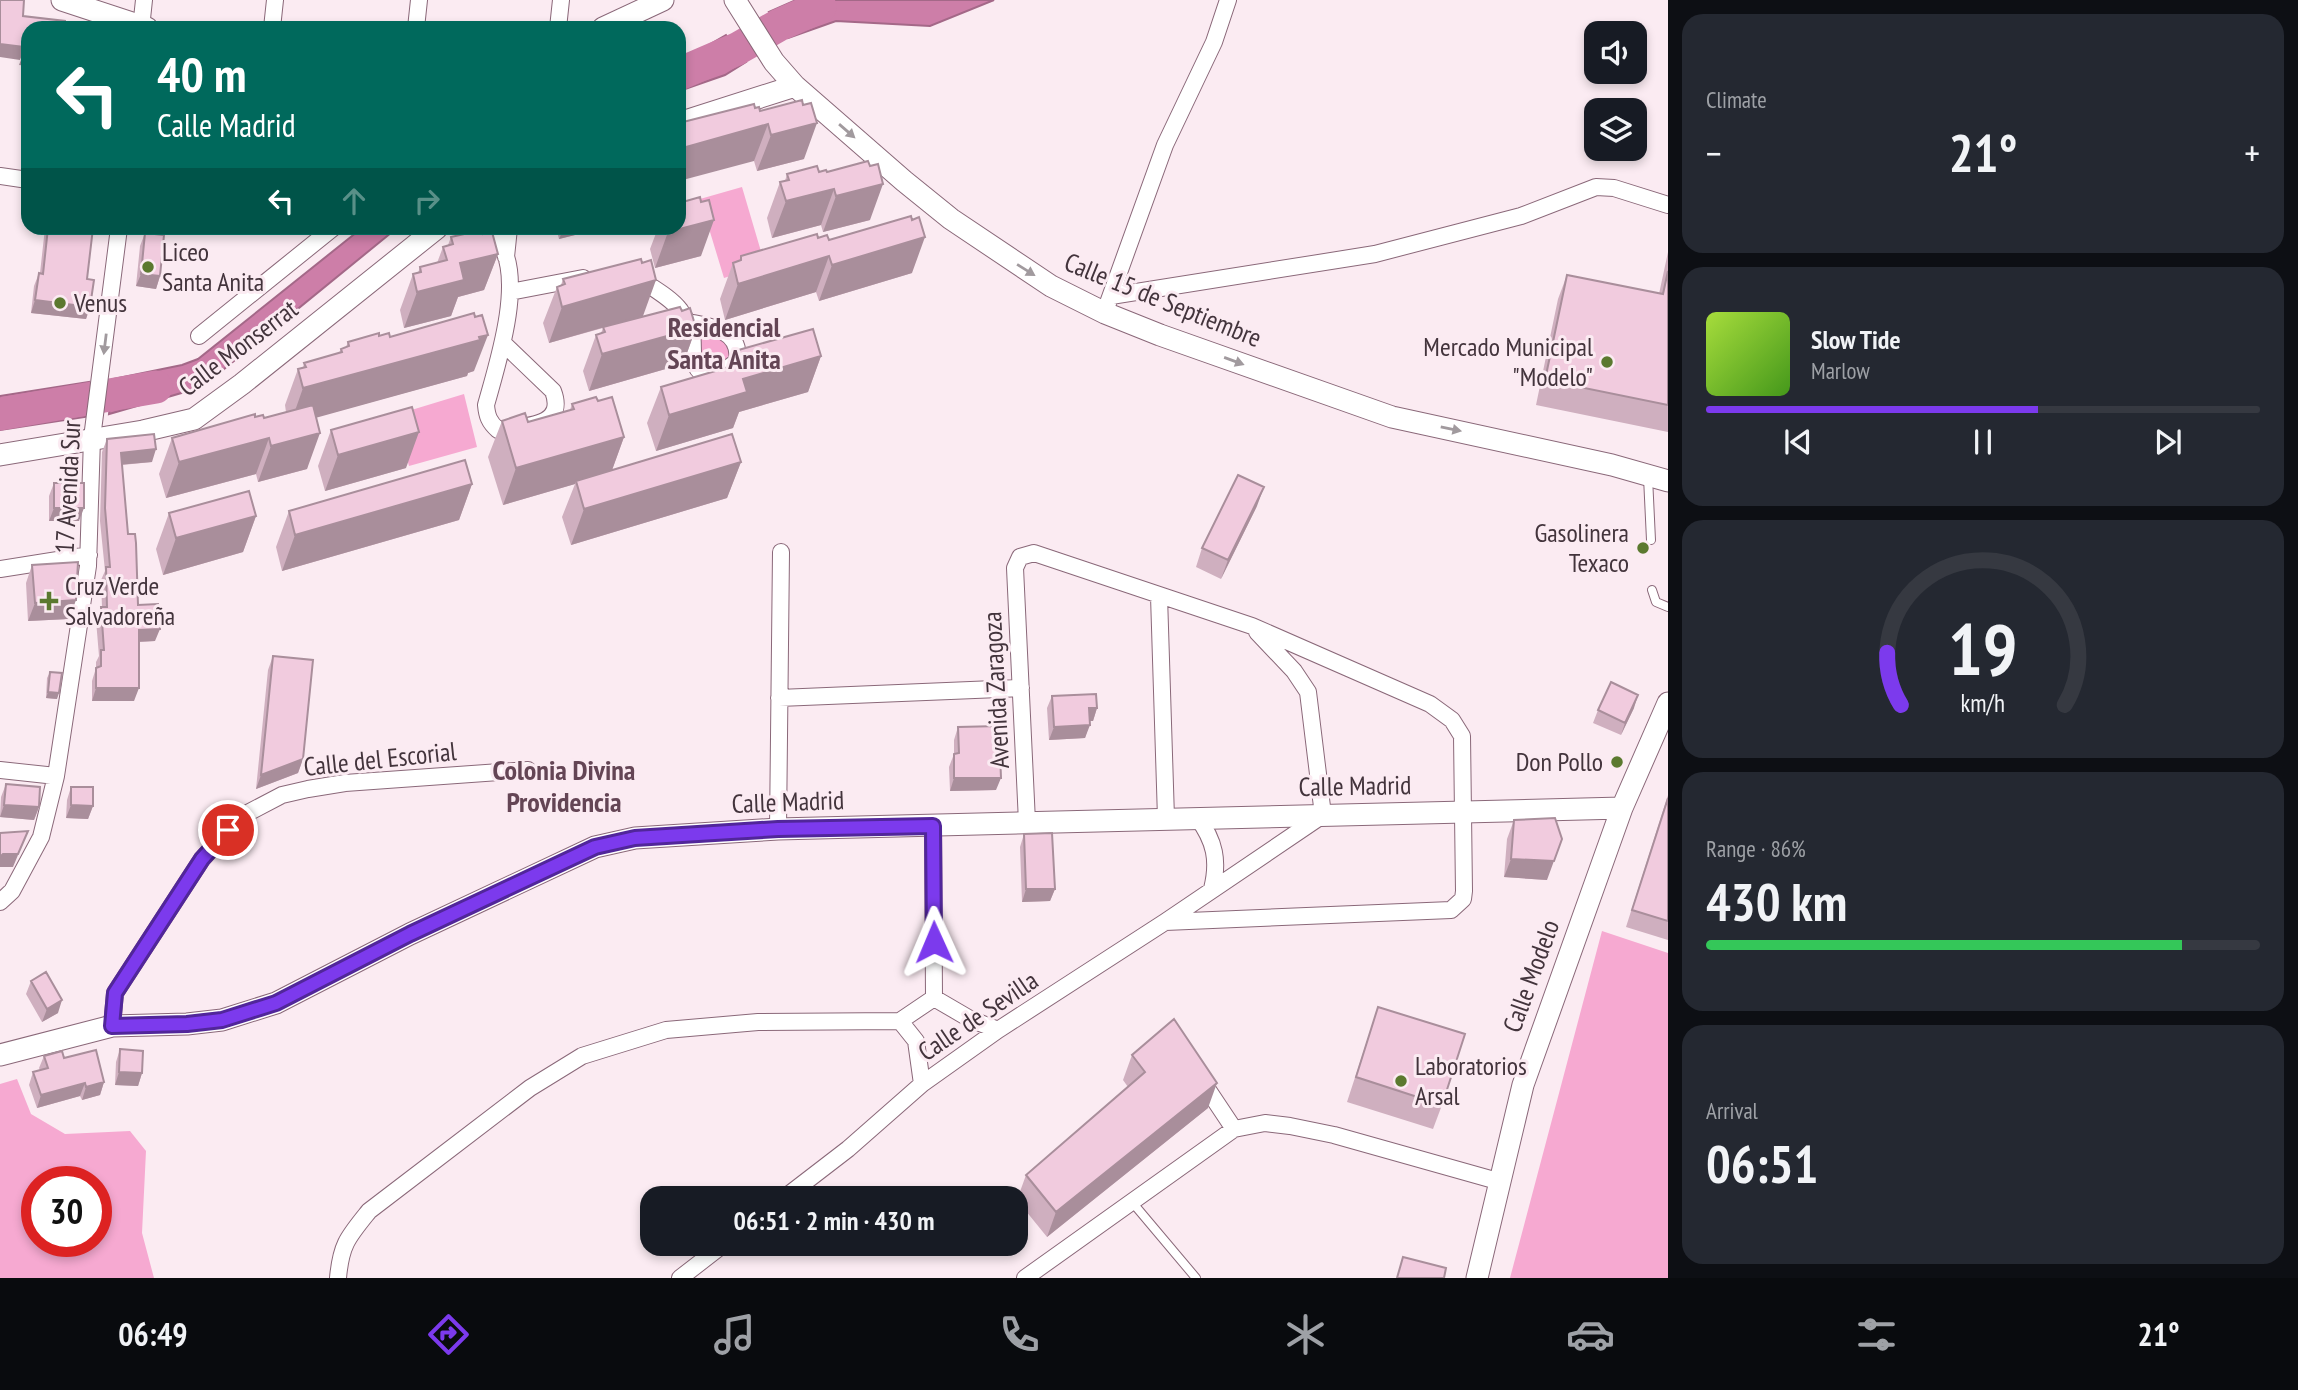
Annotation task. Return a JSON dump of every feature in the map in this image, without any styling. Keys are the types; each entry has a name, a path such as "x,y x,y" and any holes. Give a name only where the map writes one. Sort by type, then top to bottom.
{"street":[{"path":"62,0 126,21"},
{"path":"144,0 144,21"},
{"path":"273,21 275,0"},
{"path":"417,21 419,0"},
{"path":"559,21 561,0"},
{"path":"618,21 663,0"},
{"path":"1108,304 1165,145 1214,42 1228,0"},
{"name":"Calle 15 de Septiembre","path":"738,5 774,62 795,86 951,219 1051,286 1108,304 1173,339 1392,417 1587,459 1658,478"},
{"path":"686,121 795,86"},
{"path":"0,176 21,179"},
{"path":"1108,304 1375,254 1521,216 1596,187 1614,188 1668,205"},
{"name":"17 Avenida Sur","path":"4,894 41,837 56,776 89,555 92,439 118,235"},
{"path":"199,337 324,235"},
{"name":"Calle Monserrat","path":"0,455 144,431 194,419 242,384 428,235"},
{"path":"491,235 506,257"},
{"path":"503,343 553,391 556,404 545,422 498,429 486,414 503,343 510,292 506,257 508,235"},
{"path":"510,292 610,275 641,280 679,308 686,322"},
{"path":"778,829 781,552"},
{"name":"Avenida Zaragoza","path":"1027,822 1015,568 1020,557 1034,554 1159,596"},
{"path":"0,569 89,555"},
{"path":"1165,922 1451,910 1463,899 1462,736 1452,720 1430,704 1252,626 1159,596 1166,818"},
{"path":"1252,626 1294,671 1308,692 1323,815"},
{"path":"779,698 1021,688"},
{"name":"Calle Modelo","path":"1477,1278 1523,1085 1622,808 1668,703"},
{"name":"Calle del Escorial","path":"112,1026 115,993 202,859 242,816 282,795 333,785 528,769"},
{"path":"0,770 56,776"},
{"name":"Calle Madrid","path":"0,1055 112,1026 222,1020 276,1003 410,934 595,847 635,838 778,829 1622,808"},
{"name":"Calle de Sevilla","path":"800,1186 848,1149 922,1084 998,1030 1323,815"},
{"path":"1197,817 1209,833 1216,851 1212,890"},
{"path":"933,826 934,998"},
{"path":"338,1278 340,1255 350,1234 369,1211 530,1088 582,1056 666,1030 758,1022 900,1021 934,998"},
{"path":"934,998 970,1019 998,1030"},
{"path":"900,1021 916,1041 922,1084"},
{"path":"1191,1064 1234,1129"},
{"path":"1025,1278 1234,1129 1265,1123 1290,1126 1334,1135 1501,1182"},
{"path":"680,1278 708,1256"}],"lane":[{"path":"1651,541 1658,478"},
{"path":"1652,590 1656,602 1668,607"},
{"path":"1132,1202 1196,1278"}],"shaded area":[{"path":"796,0 994,0 930,26 836,21 788,38 769,12"},
{"path":"726,35 746,62 725,75 686,89 686,58"},
{"path":"742,187 765,265 724,278 700,199"},
{"path":"353,235 388,235 202,387 109,414 113,379 182,365 198,359"},
{"path":"700,329 729,343 731,352 724,361 714,365 706,364 696,331"},
{"path":"89,382 85,417 0,430 0,396"},
{"path":"464,394 477,447 409,466 395,415"},
{"path":"1602,931 1668,953 1668,1278 1510,1278"},
{"path":"17,1079 31,1114 65,1134 130,1131 146,1151 142,1233 154,1278 0,1278 0,1084"}],"building":[{"path":"0,0 24,0 23,16 65,21 21,21 21,47 0,44"},
{"path":"802,100 803,105 811,103 817,123 771,135 768,124 686,147 686,121 754,104 760,111"},
{"path":"868,161 870,166 878,164 883,184 836,196 834,189 786,201 780,182 789,180 787,174 817,166 819,172 827,172"},
{"path":"700,197 701,202 709,200 714,220 686,227 686,201"},
{"path":"911,216 912,220 919,217 925,237 832,265 829,256 738,284 733,263 741,260 741,256 817,234 818,238 827,235 829,240"},
{"path":"47,235 92,235 87,279 94,280 90,307 35,300 39,273 43,274"},
{"path":"145,235 164,235 160,276 141,274"},
{"path":"493,235 498,254 460,263 464,280 417,292 413,274 421,272 420,267 447,260 443,247 453,244 451,237"},
{"path":"641,259 642,263 651,260 656,280 562,307 557,287 565,284 563,279"},
{"name":"Mercado Municipal \"Modelo\"","path":"1668,271 1668,405 1545,380 1567,275 1663,294"},
{"path":"680,307 682,311 690,308 696,328 602,354 596,335 605,332 603,327"},
{"path":"474,313 475,317 482,315 488,335 479,337 480,340 303,388 298,369 306,367 304,363 342,352 341,349 349,346 348,342 379,333 379,336 389,333 390,337"},
{"path":"813,329 821,356 743,379 747,392 669,415 661,387 739,364 735,351"},
{"path":"596,397 598,401 612,397 624,437 516,468 502,421 525,413 528,422 574,409 572,404"},
{"path":"313,405 320,433 271,446 269,438 179,462 172,438 255,414 255,417 263,415 264,418"},
{"path":"412,407 419,432 338,455 331,430"},
{"path":"154,434 156,449 121,453 128,534 135,534 138,605 158,604 160,629 139,630 139,688 96,688 96,668 101,666 101,650 104,650 101,607 107,607 106,567 110,567 105,508 107,439"},
{"path":"732,434 741,462 584,509 576,481"},
{"path":"465,460 472,484 295,535 289,511"},
{"path":"1238,475 1264,487 1228,560 1202,548"},
{"path":"54,483 84,483 84,508 54,508"},
{"path":"249,491 256,516 176,538 169,513"},
{"path":"78,562 76,600 35,603 32,565"},
{"path":"273,656 313,660 303,759 261,775"},
{"path":"50,672 62,673 59,693 48,692"},
{"path":"1611,682 1638,695 1625,723 1598,710"},
{"path":"1096,694 1097,708 1089,708 1090,725 1054,727 1052,696"},
{"path":"999,726 1001,778 954,778 954,754 959,753 958,727"},
{"path":"6,784 40,787 39,807 4,805"},
{"path":"71,787 93,787 93,806 71,805"},
{"path":"1668,798 1668,921 1632,910"},
{"path":"1555,818 1562,839 1554,861 1511,859 1514,820"},
{"path":"28,831 18,854 3,854 0,857 0,833"},
{"path":"1052,833 1055,889 1026,889 1024,834"},
{"path":"46,972 62,1000 47,1009 31,981"},
{"name":"Laboratorios Arsal","path":"1378,1007 1465,1034 1442,1105 1356,1077"},
{"path":"1174,1019 1217,1083 1056,1212 1026,1175 1145,1072 1132,1055"},
{"path":"120,1049 143,1051 142,1073 119,1072"},
{"path":"96,1050 104,1082 86,1087 85,1083 41,1095 33,1072 48,1068 44,1056 62,1051 64,1058"},
{"path":"1403,1257 1446,1268 1444,1278 1397,1278"}],"waterway":[{"path":"686,71 737,49 779,25 820,7"},
{"path":"0,414 156,387"}],"place":[{"name":"Liceo Santa Anita","path":"148,267"},
{"name":"Venus","path":"60,303"},
{"name":"Mercado Municipal \"Modelo\"","path":"1607,362"},
{"name":"Gasolinera Texaco","path":"1643,548"},
{"name":"Cruz Verde Salvadoreña","path":"49,601"},
{"name":"Don Pollo","path":"1617,762"},
{"name":"Laboratorios Arsal","path":"1401,1081"}],"district":[{"name":"Residencial Santa Anita","path":"724,343"},
{"name":"Colonia Divina Providencia","path":"564,786"}],"route":[{"path":"228,830 202,859 115,993 112,1026 222,1020 276,1003 410,934 595,847 635,838 778,829 933,826 934,942"}]}
